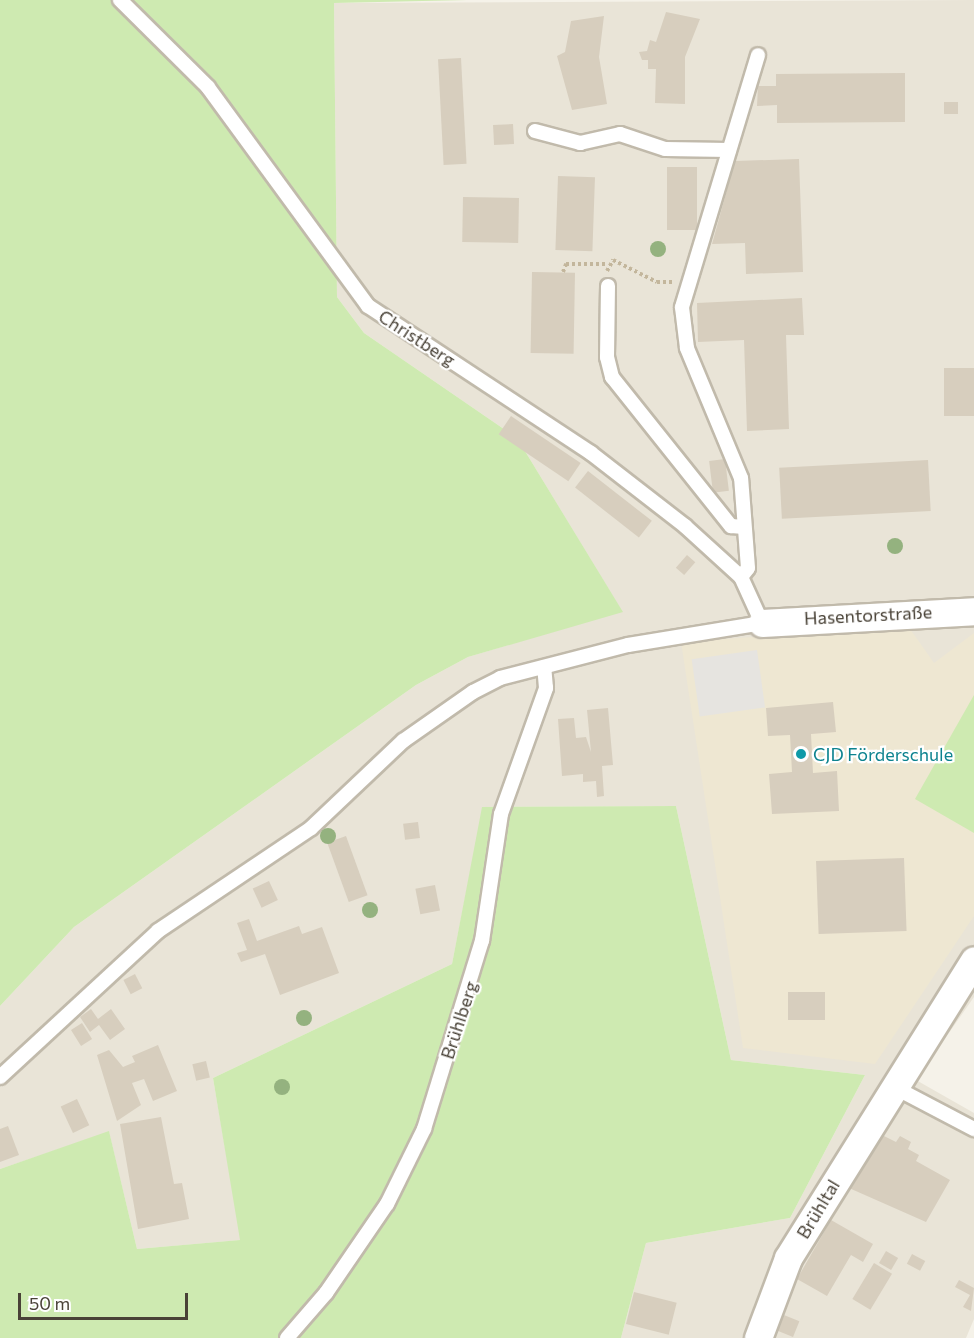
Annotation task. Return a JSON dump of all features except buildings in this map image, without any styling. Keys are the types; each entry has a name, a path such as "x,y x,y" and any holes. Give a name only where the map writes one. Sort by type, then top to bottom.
{"street":[{"name":"Hasentorstraße","path":"762,622 974,611"},
{"name":"Brühltal","path":"758,1338 788,1258 892,1086 974,960"}],"lane":[{"name":"Christberg","path":"120,0 208,87 368,306 591,453 741,578 762,622"},
{"path":"741,578 748,568 741,478 687,348 682,307 758,55"},
{"path":"535,131 580,143 620,134 665,149 729,150"},
{"path":"609,286 607,350 612,377 731,526 744,527"},
{"path":"0,1077 152,937 311,828 415,730 488,683 640,642 762,622"},
{"name":"Brühlberg","path":"287,1338 326,1293 387,1204 424,1129 482,941 501,814 546,688 544,667"},
{"path":"892,1086 974,1129"}],"path":[{"path":"563,272 566,264 606,264 613,260 657,282 687,287"},
{"path":"606,264 609,286"}],"shaded area":[{"path":"974,0 974,997 916,1080 974,1113 974,1319 966,1338 621,1338 646,1243 790,1218 865,1075 731,1060 676,806 483,807 452,964 213,1078 241,1240 137,1249 109,1132 0,1169 0,1006 74,927 416,685 468,657 622,611 517,438 364,333 337,297 334,3"},
{"path":"908,626 934,663 974,633 974,916 875,1064 743,1048 681,642"},
{"path":"757,650 765,707 700,717 692,659"}],"green space":[{"path":"0,0 467,0 334,3 337,297 364,333 517,438 623,612 468,657 416,685 74,927 0,1006"},
{"path":"974,695 974,833 915,799"},
{"path":"676,806 731,1060 865,1075 790,1218 646,1243 621,1338 0,1338 0,1169 109,1131 137,1249 240,1240 213,1078 452,964 482,807"}],"place":[{"name":"CJD Förderschule","path":"801,754"}]}
